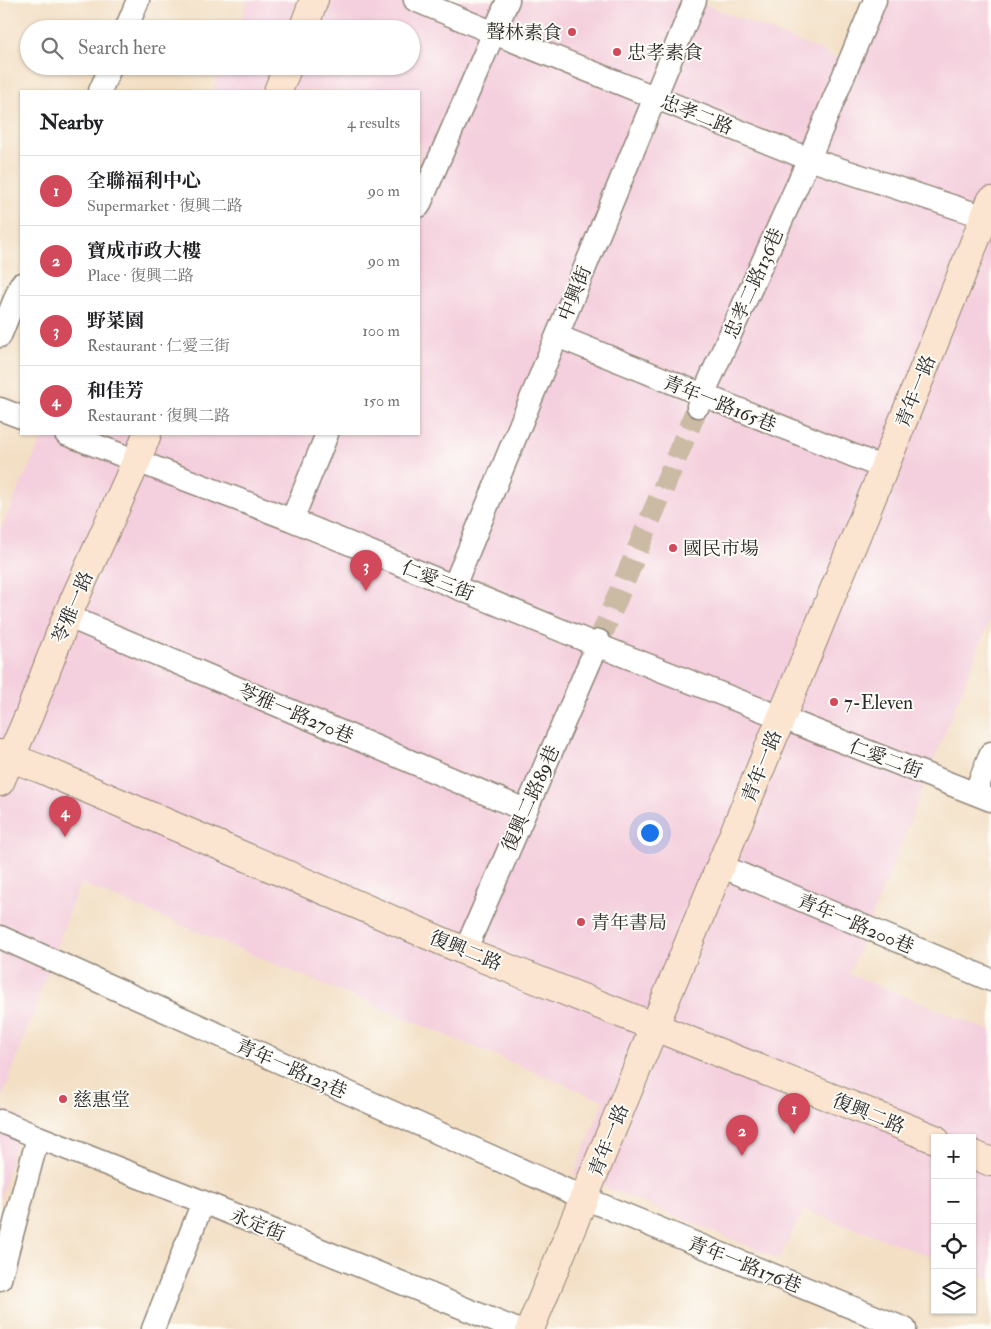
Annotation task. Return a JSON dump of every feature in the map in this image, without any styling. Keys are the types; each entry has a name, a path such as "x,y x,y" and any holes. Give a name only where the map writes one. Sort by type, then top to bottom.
{"street":[{"path":"130,20 138,0"},
{"path":"306,20 314,0"},
{"name":"忠孝二路","path":"415,0 809,159 989,212"},
{"path":"420,204 508,0"},
{"name":"中興街","path":"454,586 695,0"},
{"name":"忠孝二路136巷","path":"700,401 809,159 875,0"},
{"path":"100,90 107,75"},
{"path":"278,90 284,75"},
{"name":"青年一路","path":"530,1329 989,212"},
{"path":"0,336 20,286"},
{"name":"青年一路165巷","path":"556,336 700,401 884,468"},
{"path":"0,409 20,417"},
{"name":"仁愛三街","path":"69,435 292,520 781,717"},
{"name":"苓雅一路","path":"4,764 147,435"},
{"path":"292,520 326,435"},
{"name":"苓雅一路270巷","path":"67,616 524,810"},
{"name":"復興二路89巷","path":"464,951 598,643"},
{"name":"仁愛二街","path":"781,717 983,796"},
{"path":"983,796 991,753"},
{"name":"復興二路","path":"4,764 40,769 464,951 931,1137"},
{"name":"青年一路200巷","path":"721,866 991,980"},
{"name":"青年一路123巷","path":"0,937 584,1198"},
{"name":"永定街","path":"0,1121 38,1138 203,1202 515,1329"},
{"path":"0,1280 38,1138"},
{"path":"976,1156 991,1162"},
{"name":"青年一路176巷","path":"584,1198 906,1329"},
{"path":"153,1329 203,1202"}],"shaded area":[{"path":"248,0 693,0 827,53 859,71 890,0 991,0 991,617 849,974 991,1031 991,1279 976,1273 976,1134 931,1134 931,1257 804,1210 779,1259 574,1174 604,1101 80,883 0,1104 0,530 44,435 420,435 420,90 212,90 218,75 420,75 420,20 240,20"},
{"path":"0,1109 22,1116 0,1203"}],"tunnel":[{"path":"599,641 698,406"}],"place":[{"name":"聲林素食","path":"572,32"},
{"name":"忠孝素食","path":"617,52"},
{"name":"國民市場","path":"673,548"},
{"name":"野菜園","path":"366,591"},
{"name":"7-Eleven","path":"834,702"},
{"name":"和佳芳","path":"65,837"},
{"name":"青年書局","path":"581,922"},
{"name":"慈惠堂","path":"63,1099"},
{"name":"全聯福利中心","path":"794,1134"},
{"name":"寶成市政大樓","path":"742,1156"}]}
